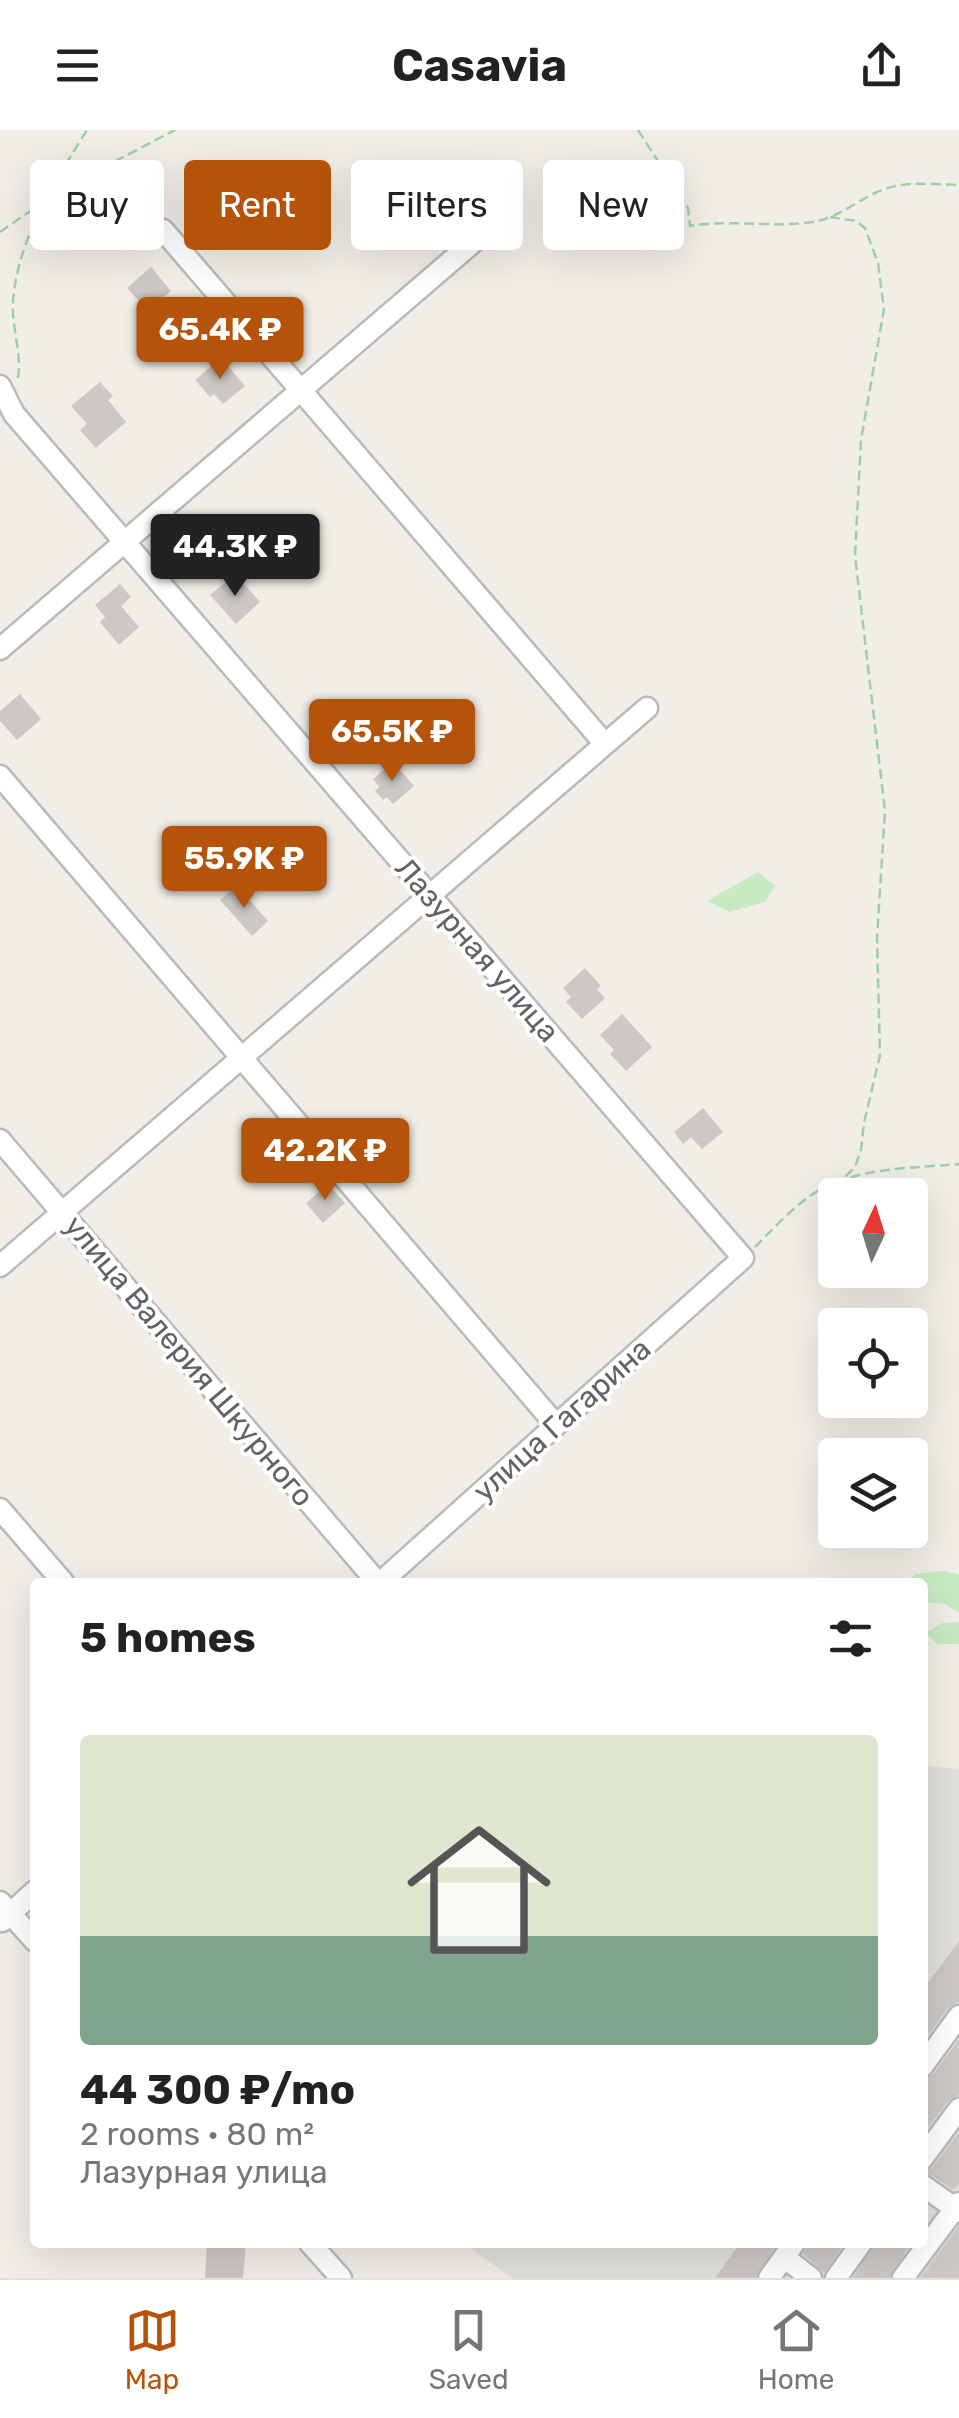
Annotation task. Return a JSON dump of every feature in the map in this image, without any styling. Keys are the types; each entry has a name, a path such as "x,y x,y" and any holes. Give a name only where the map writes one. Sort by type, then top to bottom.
{"street":[{"path":"164,231 605,744"},
{"path":"0,649 464,250"},
{"name":"Лазурная улица","path":"9,383 14,414 743,1258"},
{"path":"0,1266 646,708"},
{"path":"0,776 556,1426"},
{"name":"улица Валерия Шкурного","path":"0,1140 376,1578"},
{"name":"улица Гагарина","path":"384,1578 743,1258"},
{"path":"0,1509 60,1578"},
{"path":"30,1895 3,1912 30,1936"},
{"path":"928,2059 959,2016"},
{"path":"928,2151 959,2109"},
{"path":"928,2189 958,2207 928,2246"},
{"path":"314,2248 341,2278"},
{"path":"836,2278 858,2248"},
{"path":"904,2278 927,2248"},
{"path":"769,2278 790,2250 811,2278"}],"path":[{"path":"69,160 87,130"},
{"path":"122,160 164,132 175,130"},
{"path":"638,130 688,208 690,226 709,222 815,222 894,186 959,185"},
{"path":"0,232 30,210"},
{"path":"830,217 856,222 865,228 878,262 884,309 861,440 854,556 885,811 877,938 880,1055 862,1150 844,1178"},
{"path":"9,383 20,363 13,306 16,276 30,238"},
{"path":"852,1178 904,1168 959,1164"},
{"path":"743,1258 818,1192"}],"shaded area":[{"path":"928,1766 959,1769 959,2278 512,2278 470,2248 928,2248"}],"green space":[{"path":"758,872 775,886 765,902 729,912 707,901"},
{"path":"915,1574 959,1574 959,1613 945,1604 928,1602 928,1578 912,1578"},
{"path":"959,1622 959,1644 937,1644 928,1635 942,1623"}],"building":[{"path":"151,267 171,291 148,311 127,288"},
{"path":"221,358 245,386 223,404 214,394 210,397 195,380"},
{"path":"100,382 113,396 108,400 126,422 96,448 80,430 87,424 71,406"},
{"path":"186,521 213,552 195,568 179,550 167,561 156,547"},
{"path":"235,574 260,602 236,624 210,595"},
{"path":"120,584 131,597 121,606 139,627 119,645 100,622 105,617 95,605"},
{"path":"20,694 41,719 17,740 0,721 0,711"},
{"path":"393,762 414,786 393,804 375,791 379,787 373,779"},
{"path":"237,886 268,921 252,936 220,900"},
{"path":"585,968 601,986 597,989 605,998 582,1019 566,1002 571,997 563,988"},
{"path":"622,1014 652,1047 626,1071 610,1054 614,1050 600,1035"},
{"path":"703,1108 723,1132 702,1149 691,1137 683,1144 674,1132"},
{"path":"328,1184 345,1203 323,1223 306,1203"},
{"path":"959,1941 959,2002 948,2008 928,2035 928,1983"},
{"path":"959,2039 959,2095 948,2101 928,2127 928,2077"},
{"path":"959,2132 959,2184 954,2190 928,2173"},
{"path":"959,2226 959,2278 920,2278"},
{"path":"207,2248 246,2248 243,2278 205,2278"},
{"path":"737,2248 774,2248 755,2278 715,2278"},
{"path":"806,2248 841,2248 824,2273 803,2254"},
{"path":"872,2248 908,2248 889,2278 853,2278"}]}
